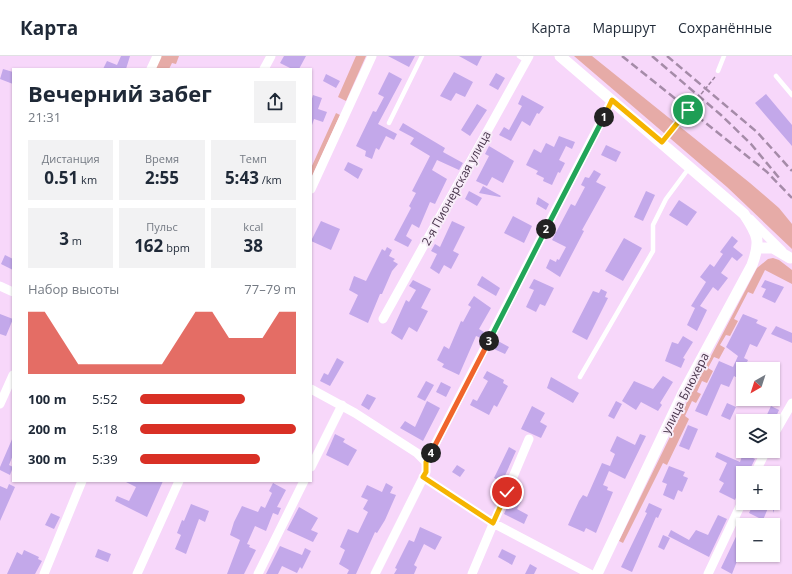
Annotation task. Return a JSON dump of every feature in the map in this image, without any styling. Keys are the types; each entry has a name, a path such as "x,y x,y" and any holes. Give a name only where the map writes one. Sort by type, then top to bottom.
{"street":[{"path":"151,68 157,56"},
{"path":"265,68 271,56"},
{"path":"312,187 372,56"},
{"path":"560,56 690,166 744,214 791,259"},
{"name":"2-я Пионерская улица","path":"383,319 525,58"},
{"path":"375,574 426,472 426,462 612,100"},
{"path":"744,214 754,229 759,248 773,248 791,259"},
{"name":"улица Блюхера","path":"597,574 683,393 752,265 759,248"},
{"path":"0,286 12,292"},
{"path":"0,404 12,377"},
{"path":"312,390 342,405 417,453 426,462"},
{"path":"780,424 792,403"},
{"path":"312,466 342,405"},
{"path":"472,574 529,440"},
{"path":"423,477 493,523 590,574"},
{"path":"44,574 82,482"},
{"path":"137,574 179,482"},
{"path":"258,574 304,482"},
{"path":"708,574 738,510"}],"lane":[{"path":"389,123 422,56"},
{"path":"718,71 724,56"},
{"path":"776,76 792,95"},
{"path":"580,377 653,251 653,225 666,200 690,166"}],"path":[{"path":"662,142 710,84 718,71"}],"shaded area":[{"path":"161,56 179,56 176,64 172,63 170,68 155,68"},
{"path":"356,56 366,56 346,101 338,97"},
{"path":"574,56 592,56 779,208 792,224 792,249 727,187"},
{"path":"336,113 340,115 312,177 312,166"},
{"path":"773,258 779,260 792,270 792,284 765,270 753,294 748,292 734,319 738,321 730,336 726,335 720,345 725,348 719,359 714,357 708,368 713,371 707,383 702,381 697,392 701,394 696,403 692,401 685,416 689,419 667,465 663,463 623,543 619,541 688,400 757,268 768,259"}],"building":[{"path":"121,56 130,56 126,68 104,68 107,61 117,65"},
{"path":"284,56 306,56 300,68 290,68 280,63"},
{"path":"388,56 415,56 409,67"},
{"path":"459,56 482,56 477,66"},
{"path":"3,69 12,72 12,84 0,79"},
{"path":"389,72 402,79 378,124 397,134 394,140 386,136 379,150 376,148 372,159 365,156 366,151 356,146 373,111 376,112 384,97 378,94"},
{"path":"454,72 473,82 465,97 456,93 451,101 440,96"},
{"path":"496,73 505,78 498,90 489,85"},
{"path":"326,74 340,81 336,88 323,81"},
{"path":"766,94 792,125 792,146 755,103"},
{"path":"313,95 322,98 318,109 327,112 323,122 314,119 312,125"},
{"path":"522,95 544,107 539,114 537,113 530,126 522,121 511,141 499,135 504,127 509,130 522,106 518,104"},
{"path":"477,104 487,110 470,136 461,130"},
{"path":"403,123 445,148 443,152 463,163 459,170 437,160 432,170 447,179 435,204 430,202 419,228 412,224 406,236 412,240 408,247 394,240 411,208 409,206 416,193 412,191 430,156 410,144 414,138 399,130"},
{"path":"559,136 575,142 572,149 566,146 559,160 565,163 560,173 558,172 552,185 543,181 544,178 536,174 538,171 526,165 534,149 541,153 546,143 554,147"},
{"path":"606,145 621,152 616,162 601,155"},
{"path":"489,146 514,161 503,183 492,177 487,186 476,181 489,156 485,154"},
{"path":"348,162 363,169 358,179 344,170"},
{"path":"594,170 601,174 596,182 606,187 582,230 584,231 560,277 546,268 550,259 556,262 557,259 559,260 566,247 552,240 571,204 575,206 585,187 581,185 585,177 589,178"},
{"path":"483,186 501,196 479,193"},
{"path":"469,191 482,198 477,206 465,199"},
{"path":"646,191 655,195 643,221 634,217"},
{"path":"538,197 549,204 546,210 536,204"},
{"path":"679,200 697,212 687,226 669,215"},
{"path":"513,216 532,226 524,243 504,233"},
{"path":"321,221 340,229 331,250 312,241"},
{"path":"452,221 465,227 453,251 459,254 451,269 444,265 439,274 430,268 437,254 431,251 435,244 440,247"},
{"path":"732,236 738,241 733,247 743,255 737,261 732,257 721,273 728,278 718,291 713,287 700,306 707,310 697,331 687,325 695,308 691,306 706,282 700,277 710,264 714,267 723,254 720,252"},
{"path":"624,238 642,248 623,281 605,271"},
{"path":"387,247 392,250 389,256 395,259 393,261 398,264 392,271 382,294 380,294 368,323 349,314 358,295 349,290 354,276 366,281 382,249 385,251"},
{"path":"5,255 12,258 12,270 1,264"},
{"path":"482,276 500,288 496,296 477,285"},
{"path":"534,279 554,288 545,306 540,304 536,312 526,307 534,290 529,288"},
{"path":"413,280 431,289 421,308 428,311 417,332 409,327 402,340 391,333 406,300 409,302 416,290 409,286"},
{"path":"765,280 784,287 775,303 762,297 766,289 761,287"},
{"path":"601,289 607,292 605,297 608,298 587,340 572,332 593,291 599,293"},
{"path":"474,296 491,308 479,329 484,332 481,338 476,336 459,375 442,367 444,364 437,360 444,346 449,349 461,321 463,322 471,307 468,305"},
{"path":"0,314 12,319 12,321 6,336 0,334"},
{"path":"743,314 758,320 756,323 767,328 757,347 750,344 744,358 748,360 747,362 736,362 736,377 734,376 729,387 721,384 707,416 695,411 719,361 733,367 738,356 726,347"},
{"path":"776,326 792,333 792,343 771,334"},
{"path":"683,336 693,342 683,358 685,359 681,368 665,361 672,342 678,344"},
{"path":"498,341 509,347 505,354 494,349"},
{"path":"337,358 344,362 330,386 320,381 324,373 328,375"},
{"path":"487,371 504,380 503,383 508,386 497,407 494,405 489,415 470,405 473,399 477,401 488,381 483,378"},
{"path":"663,376 673,382 660,403 662,405 658,411 641,402 636,410 622,401 634,381 653,389"},
{"path":"551,377 579,393 573,403 547,388"},
{"path":"426,381 434,385 425,401 417,397"},
{"path":"441,382 451,387 446,397 436,392"},
{"path":"367,394 376,398 369,410 361,405"},
{"path":"427,401 440,408 423,441 400,428 405,421 415,427"},
{"path":"616,401 622,404 614,419 608,416"},
{"path":"727,403 736,407 730,420 721,416"},
{"path":"532,406 545,413 540,422 547,426 541,438 521,429"},
{"path":"771,406 779,410 777,414 767,414"},
{"path":"688,425 698,429 689,450 679,446"},
{"path":"335,434 345,439 343,442 357,450 348,466 326,455"},
{"path":"640,434 646,436 625,479 609,471 603,485 608,487 607,490 613,492 596,533 586,528 584,532 568,525 583,495 587,497 602,463 610,466 615,454 610,451 617,436 635,445"},
{"path":"12,439 12,458 9,465 12,466 12,470 10,475 0,470"},
{"path":"509,447 516,451 503,480 500,481 494,478"},
{"path":"717,452 740,462 741,458 755,459 752,466 736,466 735,500 719,492 724,483 719,480 727,463 715,457"},
{"path":"457,465 465,470 460,477 452,472"},
{"path":"669,466 685,472 683,476 688,478 682,492 678,490 674,500 663,495 667,484 662,482"},
{"path":"126,482 163,482 147,517 115,501 117,496 129,501 136,487"},
{"path":"273,483 286,490 277,507 281,508 278,515 273,513 266,531 255,526 247,544 250,545 249,547 256,550 244,574 227,574 240,540 230,535 234,522 242,506 258,512 261,506 265,508 272,493 269,491"},
{"path":"386,483 393,487 390,493 396,495 385,520 377,533 375,532 356,574 347,574 349,570 339,564 345,550 340,547 348,529 358,533 368,512 363,509 368,500 361,497 367,485 382,492"},
{"path":"9,484 15,487 0,521 0,486 7,489"},
{"path":"511,498 521,502 517,509 528,515 524,524 504,514"},
{"path":"649,503 662,509 658,518 656,517 632,572 621,567 647,513 645,512"},
{"path":"191,504 209,511 205,522 199,519 186,554 175,549 181,535 177,533"},
{"path":"299,507 318,518 311,530 318,533 313,542 287,530"},
{"path":"750,510 767,510 764,518 759,518 749,513"},
{"path":"51,513 60,517 54,529 45,525"},
{"path":"718,515 727,519 709,557 668,536 671,530 689,540 696,530 708,535"},
{"path":"420,527 442,537 435,550 424,544 414,565 417,567 414,574 394,574 397,569 395,568 409,540 414,542"},
{"path":"663,535 670,538 664,550 658,547"},
{"path":"736,537 737,562 732,574 721,568"},
{"path":"280,546 302,555 305,548 311,551 302,569 300,567 297,573 282,566 278,574 266,574"},
{"path":"98,549 111,554 108,562 95,557"},
{"path":"502,549 516,556 512,565 498,557"},
{"path":"24,550 39,557 38,559 42,561 35,574 7,574 17,552 22,555"},
{"path":"530,564 537,568 534,574 525,574"}],"railway":[{"path":"622,56 767,172 792,198"},
{"path":"652,56 721,115 751,144 780,179"},
{"path":"667,56 757,132 792,171"}],"route":[{"path":"507,492 493,523 423,477 426,472 426,462 612,100 662,142 688,110"}]}
